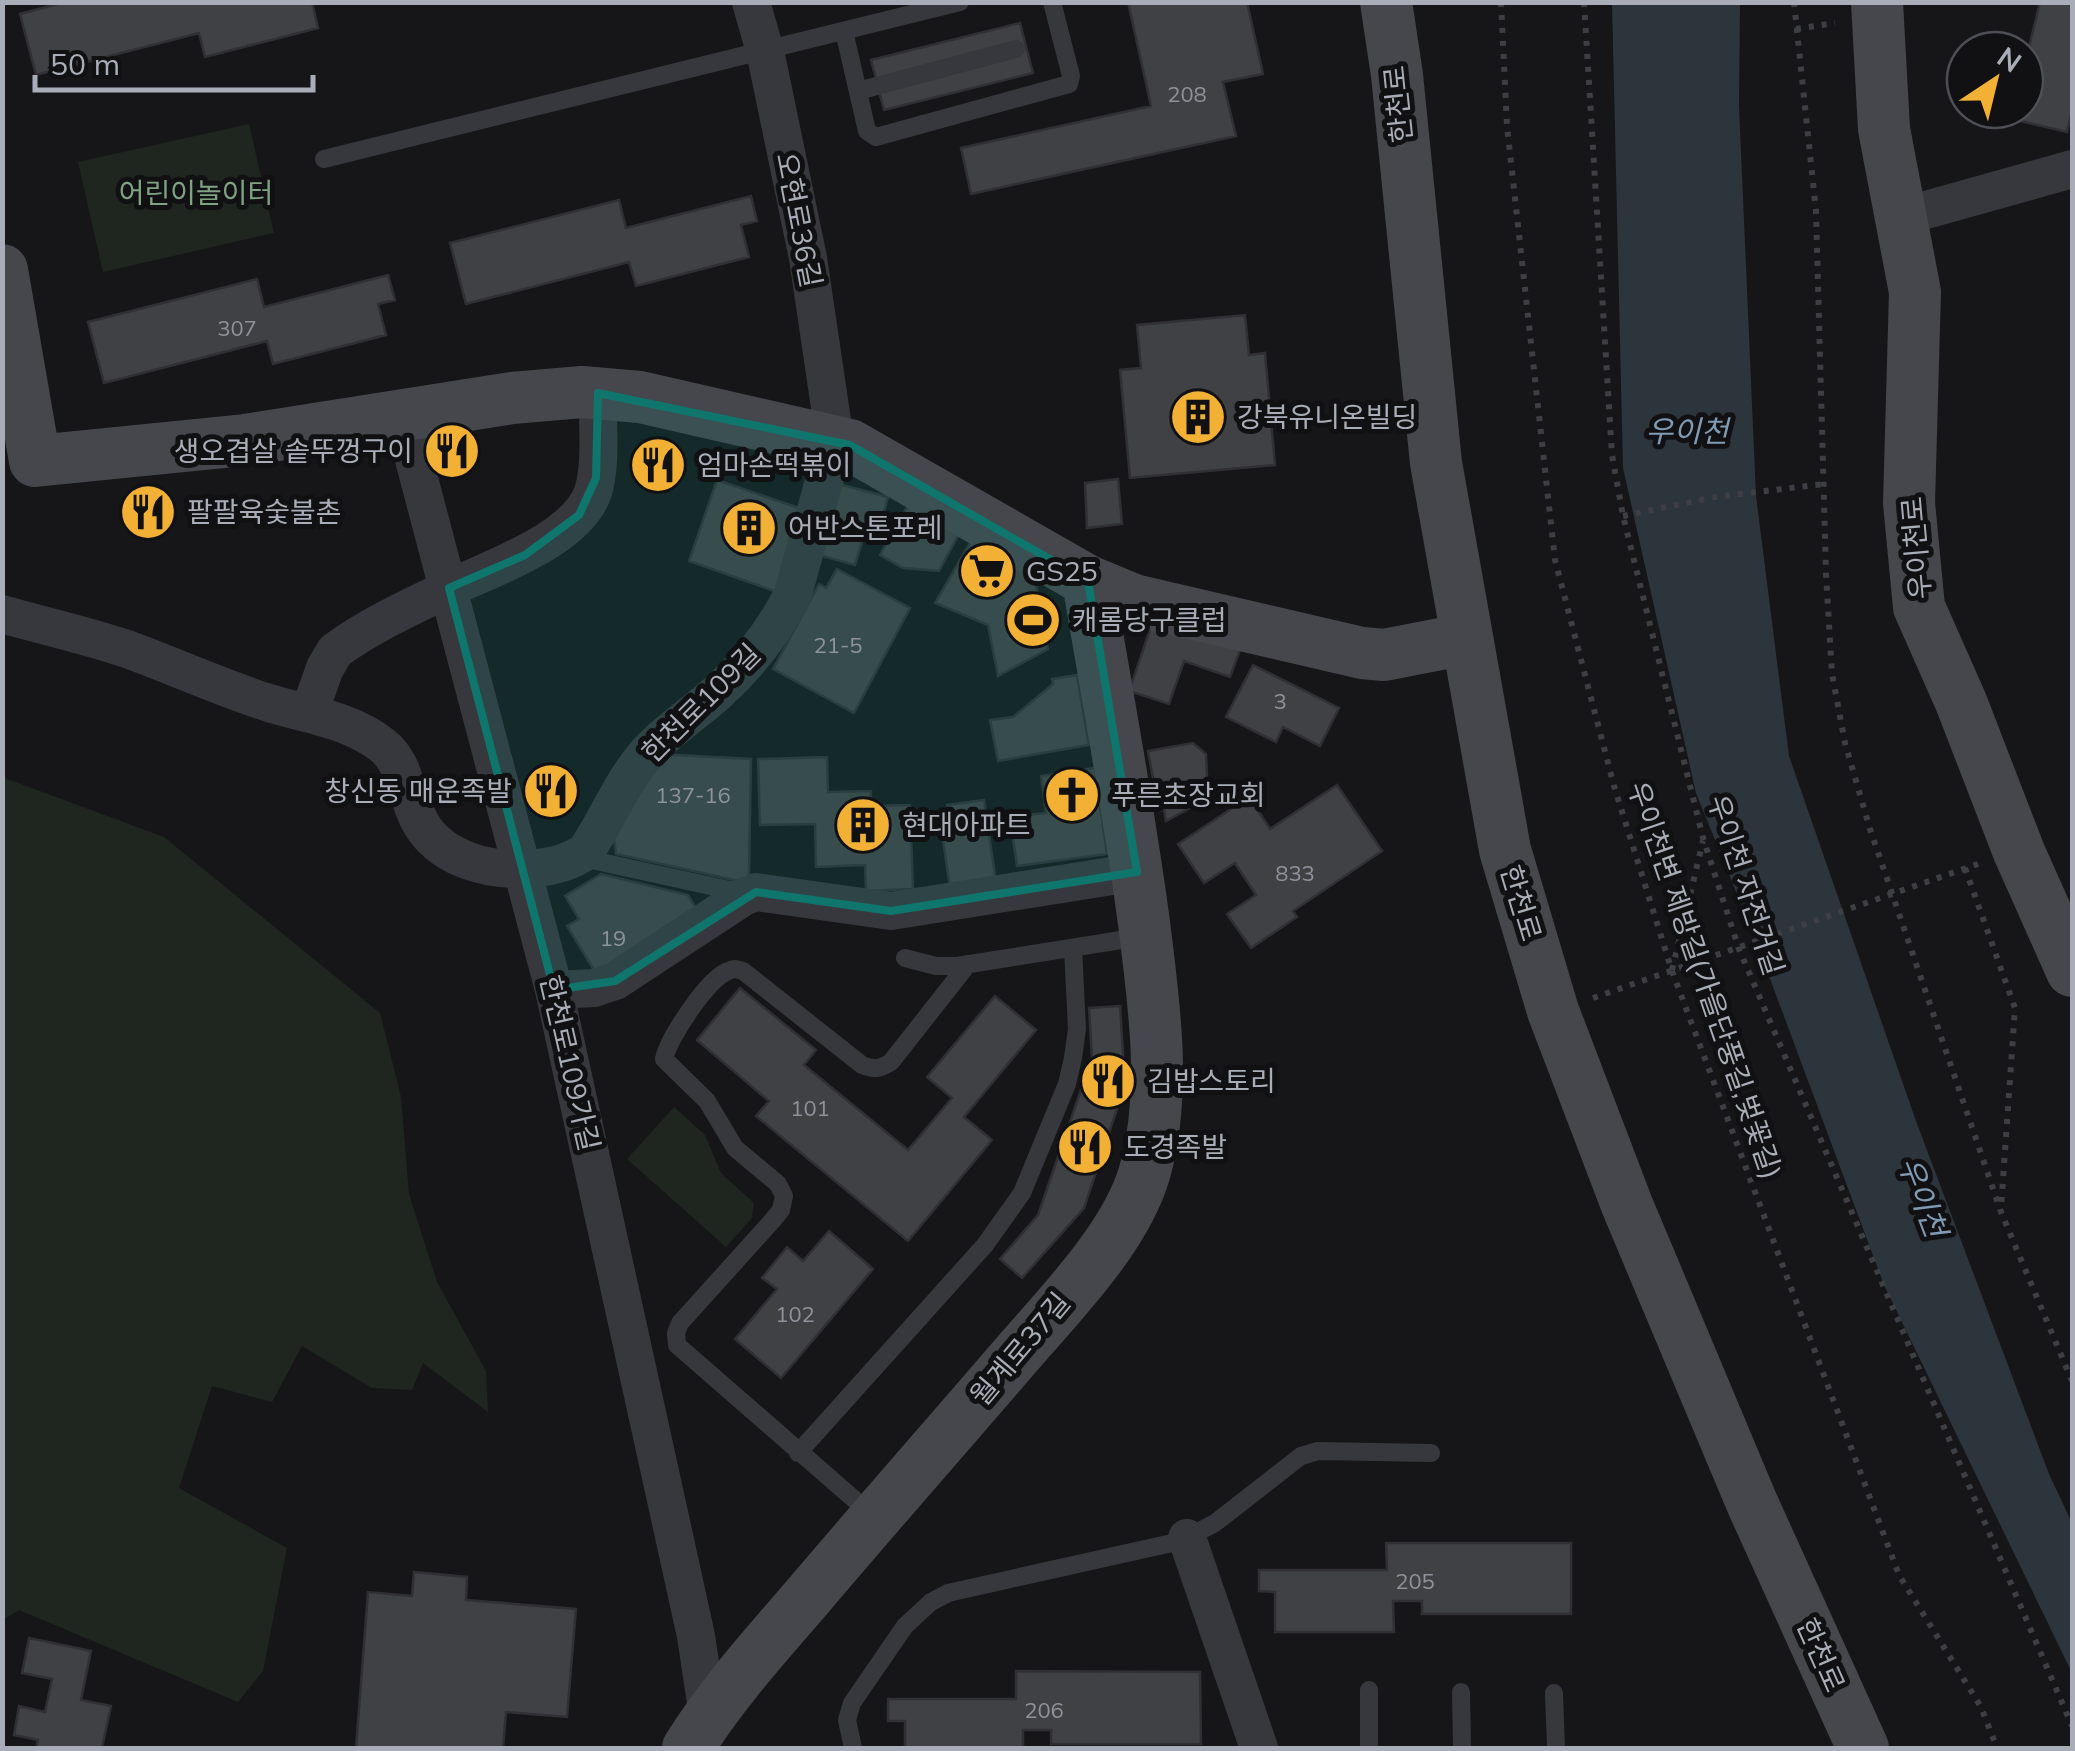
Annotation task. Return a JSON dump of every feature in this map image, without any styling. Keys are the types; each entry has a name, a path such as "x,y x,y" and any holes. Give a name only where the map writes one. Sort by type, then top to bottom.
{"street":[{"name":"오현로36길","path":"752,2 808,258 835,440"},
{"name":"한천로","path":"1386,2 1436,463 1505,850 1554,1011 1634,1222 1752,1503 1863,1748"},
{"name":"우이천로","path":"1877,2 1884,129 1915,292 1910,503 1919,607 2072,971"},
{"path":"1901,217 2072,169"},
{"path":"2,270 19,462 245,440 512,398 598,392 676,404 835,440 868,453 1088,581 1134,600 1362,653 1384,655 1466,639"},
{"path":"309,713 335,650 449,588 526,555 578,516 592,494 596,478 598,392"},
{"name":"한천로109가길","path":"404,418 554,990 696,1636 698,1732"},
{"name":"한천로109길","path":"578,857 588,848 648,752 746,664 784,612 793,594 835,440"},
{"name":"월계로37길","path":"698,1732 875,1518 1062,1302 1115,1232 1133,1202 1145,1170 1158,1090 1146,936 1088,581"},
{"path":"2,614 124,648 268,702 345,723 392,754 412,811 428,835 472,863 524,870 578,857"},
{"path":"554,990 594,988 615,982 750,894 772,892 891,911 1137,872"},
{"path":"1187,1538 1258,1748"}],"lane":[{"path":"324,159 960,2"},
{"path":"844,31 868,134 876,137 1069,84 1071,76 1052,2"},
{"path":"858,91 1016,49"},
{"path":"578,857 750,894"},
{"path":"905,958 936,966 968,964 1146,936"},
{"path":"798,1454 985,1244 1022,1193 1067,1084 1073,1058 1077,1016 1073,948"},
{"path":"875,1518 677,1346 680,1323 772,1221 781,1210 784,1196 778,1184 734,1148 707,1101 664,1059 669,1040 717,978 734,969 743,971 862,1065 882,1068 891,1062 968,964"},
{"path":"853,1748 847,1720 852,1703 905,1626 931,1602 948,1593 1187,1538 1215,1523 1301,1456 1318,1451 1431,1453"},
{"path":"1369,1690 1369,1748"},
{"path":"1461,1692 1462,1748"},
{"path":"1554,1693 1556,1748"}],"path":[{"name":"우이천변 제방길(가을단풍길,벚꽃길)","path":"1501,2 1507,126 1555,560 1614,786 1672,971 1899,1575 1981,1708 1997,1748"},
{"name":"우이천 자전거길","path":"1584,2 1612,455 1622,516 1703,838 1739,948 2072,1726"},
{"path":"1794,2 1816,211 1832,674 1845,743 1870,830 2001,1212 2072,1380"},
{"path":"1622,516 1715,497 1824,484"},
{"path":"1672,971 1703,838"},
{"path":"1554,1011 1965,868 2015,1008 2001,1212"}],"highlighted area":[{"path":"598,393 850,445 1088,581 1137,872 891,911 756,892 615,981 554,990 449,588 525,555 579,515 596,478"}],"green space":[{"name":"어린이놀이터","path":"249,124 274,233 103,272 78,162"},
{"path":"2,777 164,837 380,1013 401,1097 409,1194 437,1282 486,1371 488,1412 423,1363 412,1390 372,1388 302,1346 272,1402 212,1386 179,1488 287,1548 263,1671 238,1702 19,1610 3,1620"},
{"path":"674,1107 705,1135 721,1173 754,1203 752,1218 726,1247 627,1159"}],"water":[{"name":"우이천","path":"1612,3 1740,3 1739,106 1756,496 1789,756 1916,1121 2049,1474 2072,1523 2072,1673 1884,1285 1756,941 1696,793 1623,468"}],"building":[{"path":"65,2 312,2 318,28 205,57 199,33 36,75 20,14"},
{"path":"1128,2 1247,2 1263,74 1223,82 1236,136 971,194 961,148 1151,106"},
{"path":"2040,2 2072,2 2072,111 2067,132 2045,127 2045,30 2033,30"},
{"path":"1020,23 1033,73 884,110 871,60"},
{"path":"751,196 757,221 741,225 749,257 636,286 629,262 466,304 450,243 619,200 626,228"},
{"path":"388,275 395,300 378,304 386,335 273,364 267,341 104,383 88,322 257,279 264,307"},
{"name":"강북유니온빌딩","path":"1245,315 1249,355 1265,353 1275,465 1130,478 1120,370 1141,368 1137,325"},
{"path":"1118,479 1122,524 1087,528 1085,483"},
{"name":"어반스톤포레","path":"717,480 805,510 777,592 689,561"},
{"path":"835,483 888,497 876,542 863,538 855,565 815,554"},
{"path":"908,505 959,534 939,571 903,568 880,555"},
{"path":"971,541 1033,568 1048,649 998,676 988,625 935,603"},
{"path":"837,569 910,608 854,713 773,669 819,584 826,588"},
{"path":"1156,612 1243,642 1230,677 1184,661 1169,704 1129,691"},
{"path":"1253,665 1339,708 1320,746 1283,727 1276,742 1226,717"},
{"path":"1077,675 1089,745 998,761 990,720 1013,717 1053,684 1052,679"},
{"path":"1193,743 1206,754 1208,798 1166,821 1164,810 1159,811 1148,751"},
{"path":"659,754 751,759 749,874 743,882 616,854 613,831"},
{"name":"현대아파트","path":"827,757 828,792 871,791 871,806 910,805 913,889 866,891 865,865 816,867 815,824 760,825 758,759"},
{"path":"1095,768 1107,854 1017,866 1010,817 1046,813 1041,776"},
{"path":"1337,785 1382,851 1293,911 1297,917 1251,948 1227,914 1256,895 1235,863 1204,883 1178,844 1249,797 1270,829"},
{"path":"984,800 996,882 950,888 941,826 950,825 947,805"},
{"path":"601,874 688,895 697,910 600,980 567,926 579,919 565,896"},
{"path":"740,988 816,1050 804,1065 908,1150 952,1098 927,1077 995,996 1036,1030 964,1117 992,1140 908,1241 756,1116 769,1101 697,1040"},
{"path":"1120,1006 1125,1085 1084,1208 1022,1278 1000,1259 1038,1215 1092,1058 1089,1008"},
{"path":"829,1231 873,1269 781,1378 735,1339 777,1289 762,1278 787,1247 803,1261"},
{"path":"1386,1543 1571,1543 1571,1614 1422,1614 1422,1601 1393,1601 1394,1632 1275,1632 1275,1592 1259,1591 1259,1570 1387,1570"},
{"path":"414,1572 467,1577 466,1600 576,1609 567,1717 506,1712 503,1748 356,1748 368,1592 412,1596"},
{"path":"29,1638 91,1651 81,1700 111,1706 102,1748 36,1748 38,1740 14,1735 19,1706 45,1712 52,1679 22,1673"},
{"path":"1016,1671 1200,1672 1201,1744 1051,1744 1051,1730 1023,1730 1023,1748 905,1748 905,1721 888,1721 888,1699 1016,1699"}],"place":[{"name":"강북유니온빌딩","path":"1198,417"},
{"name":"생오겹살 솥뚜껑구이","path":"452,451"},
{"name":"엄마손떡볶이","path":"658,465"},
{"name":"팔팔육숯불촌","path":"148,512"},
{"name":"어반스톤포레","path":"749,528"},
{"name":"GS25","path":"987,571"},
{"name":"캐롬당구클럽","path":"1033,620"},
{"name":"창신동 매운족발","path":"551,791"},
{"name":"푸른초장교회","path":"1072,795"},
{"name":"현대아파트","path":"863,825"},
{"name":"김밥스토리","path":"1108,1081"},
{"name":"도경족발","path":"1085,1147"}]}
